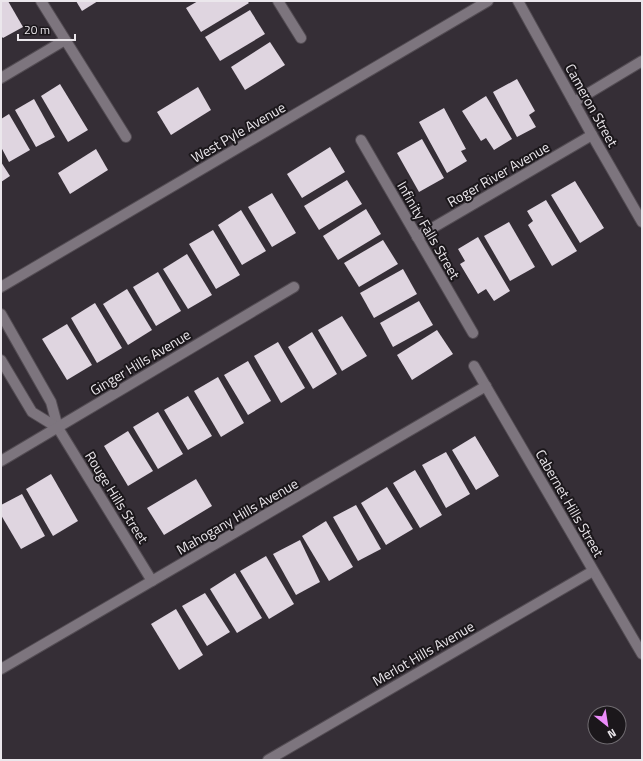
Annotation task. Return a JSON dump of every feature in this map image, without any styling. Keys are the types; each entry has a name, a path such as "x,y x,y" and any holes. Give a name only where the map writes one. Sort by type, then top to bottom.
{"street":[{"path":"41,1 126,137"},
{"path":"278,1 301,38"},
{"name":"West Pyle Avenue","path":"1,287 488,1"},
{"name":"Cameron Street","path":"518,1 642,222"},
{"path":"1,78 65,40"},
{"path":"574,102 642,61"},
{"name":"Roger River Avenue","path":"418,237 592,135"},
{"name":"Infinity Falls Street","path":"361,140 473,333"},
{"name":"Ginger Hills Avenue","path":"1,461 294,287"},
{"path":"1,314 51,402 58,428"},
{"path":"1,360 32,412 58,428"},
{"name":"Cabernet Hills Street","path":"474,366 642,654"},
{"name":"Mahogany Hills Avenue","path":"1,669 486,386"},
{"name":"Rouge Hills Street","path":"58,428 152,582"},
{"name":"Merlot Hills Avenue","path":"268,760 593,571"}],"building":[{"path":"1,1 8,1 23,27 3,38 1,36"},
{"path":"76,1 98,1 82,11"},
{"path":"198,1 247,1 249,3 201,32 186,8"},
{"path":"250,10 265,34 220,61 205,37"},
{"path":"270,42 285,65 245,90 231,67"},
{"path":"517,79 535,111 529,115 536,127 517,137 493,92"},
{"path":"60,84 88,130 68,142 41,96"},
{"path":"198,87 211,110 171,135 157,112"},
{"path":"486,96 512,139 494,150 486,138 481,141 462,111"},
{"path":"34,99 55,137 36,147 15,110"},
{"path":"444,108 466,149 461,151 467,161 447,173 419,122"},
{"path":"9,114 30,150 9,162 1,147 1,119"},
{"path":"422,139 444,178 419,192 397,153"},
{"path":"330,147 345,172 302,198 287,174"},
{"path":"96,149 108,170 70,194 58,173"},
{"path":"1,162 10,176 1,182"},
{"path":"347,180 362,204 319,230 304,206"},
{"path":"575,181 604,228 580,243 551,195"},
{"path":"272,193 296,233 272,247 248,207"},
{"path":"546,200 577,251 552,266 528,225 533,221 527,211"},
{"path":"366,209 381,234 338,260 323,236"},
{"path":"241,210 266,251 242,265 218,225"},
{"path":"509,222 535,267 510,281 484,236"},
{"path":"213,230 240,275 216,289 189,244"},
{"path":"478,237 510,291 494,301 486,289 478,294 460,264 465,261 458,249"},
{"path":"383,240 398,264 359,287 344,263"},
{"path":"187,254 212,295 188,309 163,269"},
{"path":"403,269 417,294 374,318 360,293"},
{"path":"158,272 181,311 156,326 133,287"},
{"path":"127,289 152,330 128,345 103,304"},
{"path":"419,301 433,325 393,347 380,323"},
{"path":"95,303 122,348 97,363 71,318"},
{"path":"342,316 367,356 342,371 318,330"},
{"path":"67,324 92,365 67,380 42,339"},
{"path":"437,330 453,354 412,380 397,355"},
{"path":"312,332 337,374 313,389 288,347"},
{"path":"278,342 305,388 281,403 254,356"},
{"path":"248,361 271,401 248,415 224,375"},
{"path":"218,377 244,423 221,437 194,391"},
{"path":"188,396 212,436 188,450 164,410"},
{"path":"158,412 183,454 158,469 133,427"},
{"path":"128,431 153,471 128,486 104,446"},
{"path":"475,436 499,476 476,490 452,450"},
{"path":"446,452 470,494 446,508 422,465"},
{"path":"415,470 442,515 420,528 393,483"},
{"path":"51,474 78,521 53,536 26,489"},
{"path":"196,479 212,506 164,535 147,508"},
{"path":"387,487 413,529 386,545 361,503"},
{"path":"22,494 45,536 21,549 1,515 1,505"},
{"path":"356,505 381,549 358,561 333,517"},
{"path":"326,521 353,567 329,581 302,536"},
{"path":"300,540 320,582 296,595 273,554"},
{"path":"266,556 294,604 269,619 240,571"},
{"path":"235,573 262,618 237,633 210,589"},
{"path":"205,593 230,632 207,646 182,606"},
{"path":"176,609 203,655 179,670 151,624"}]}
